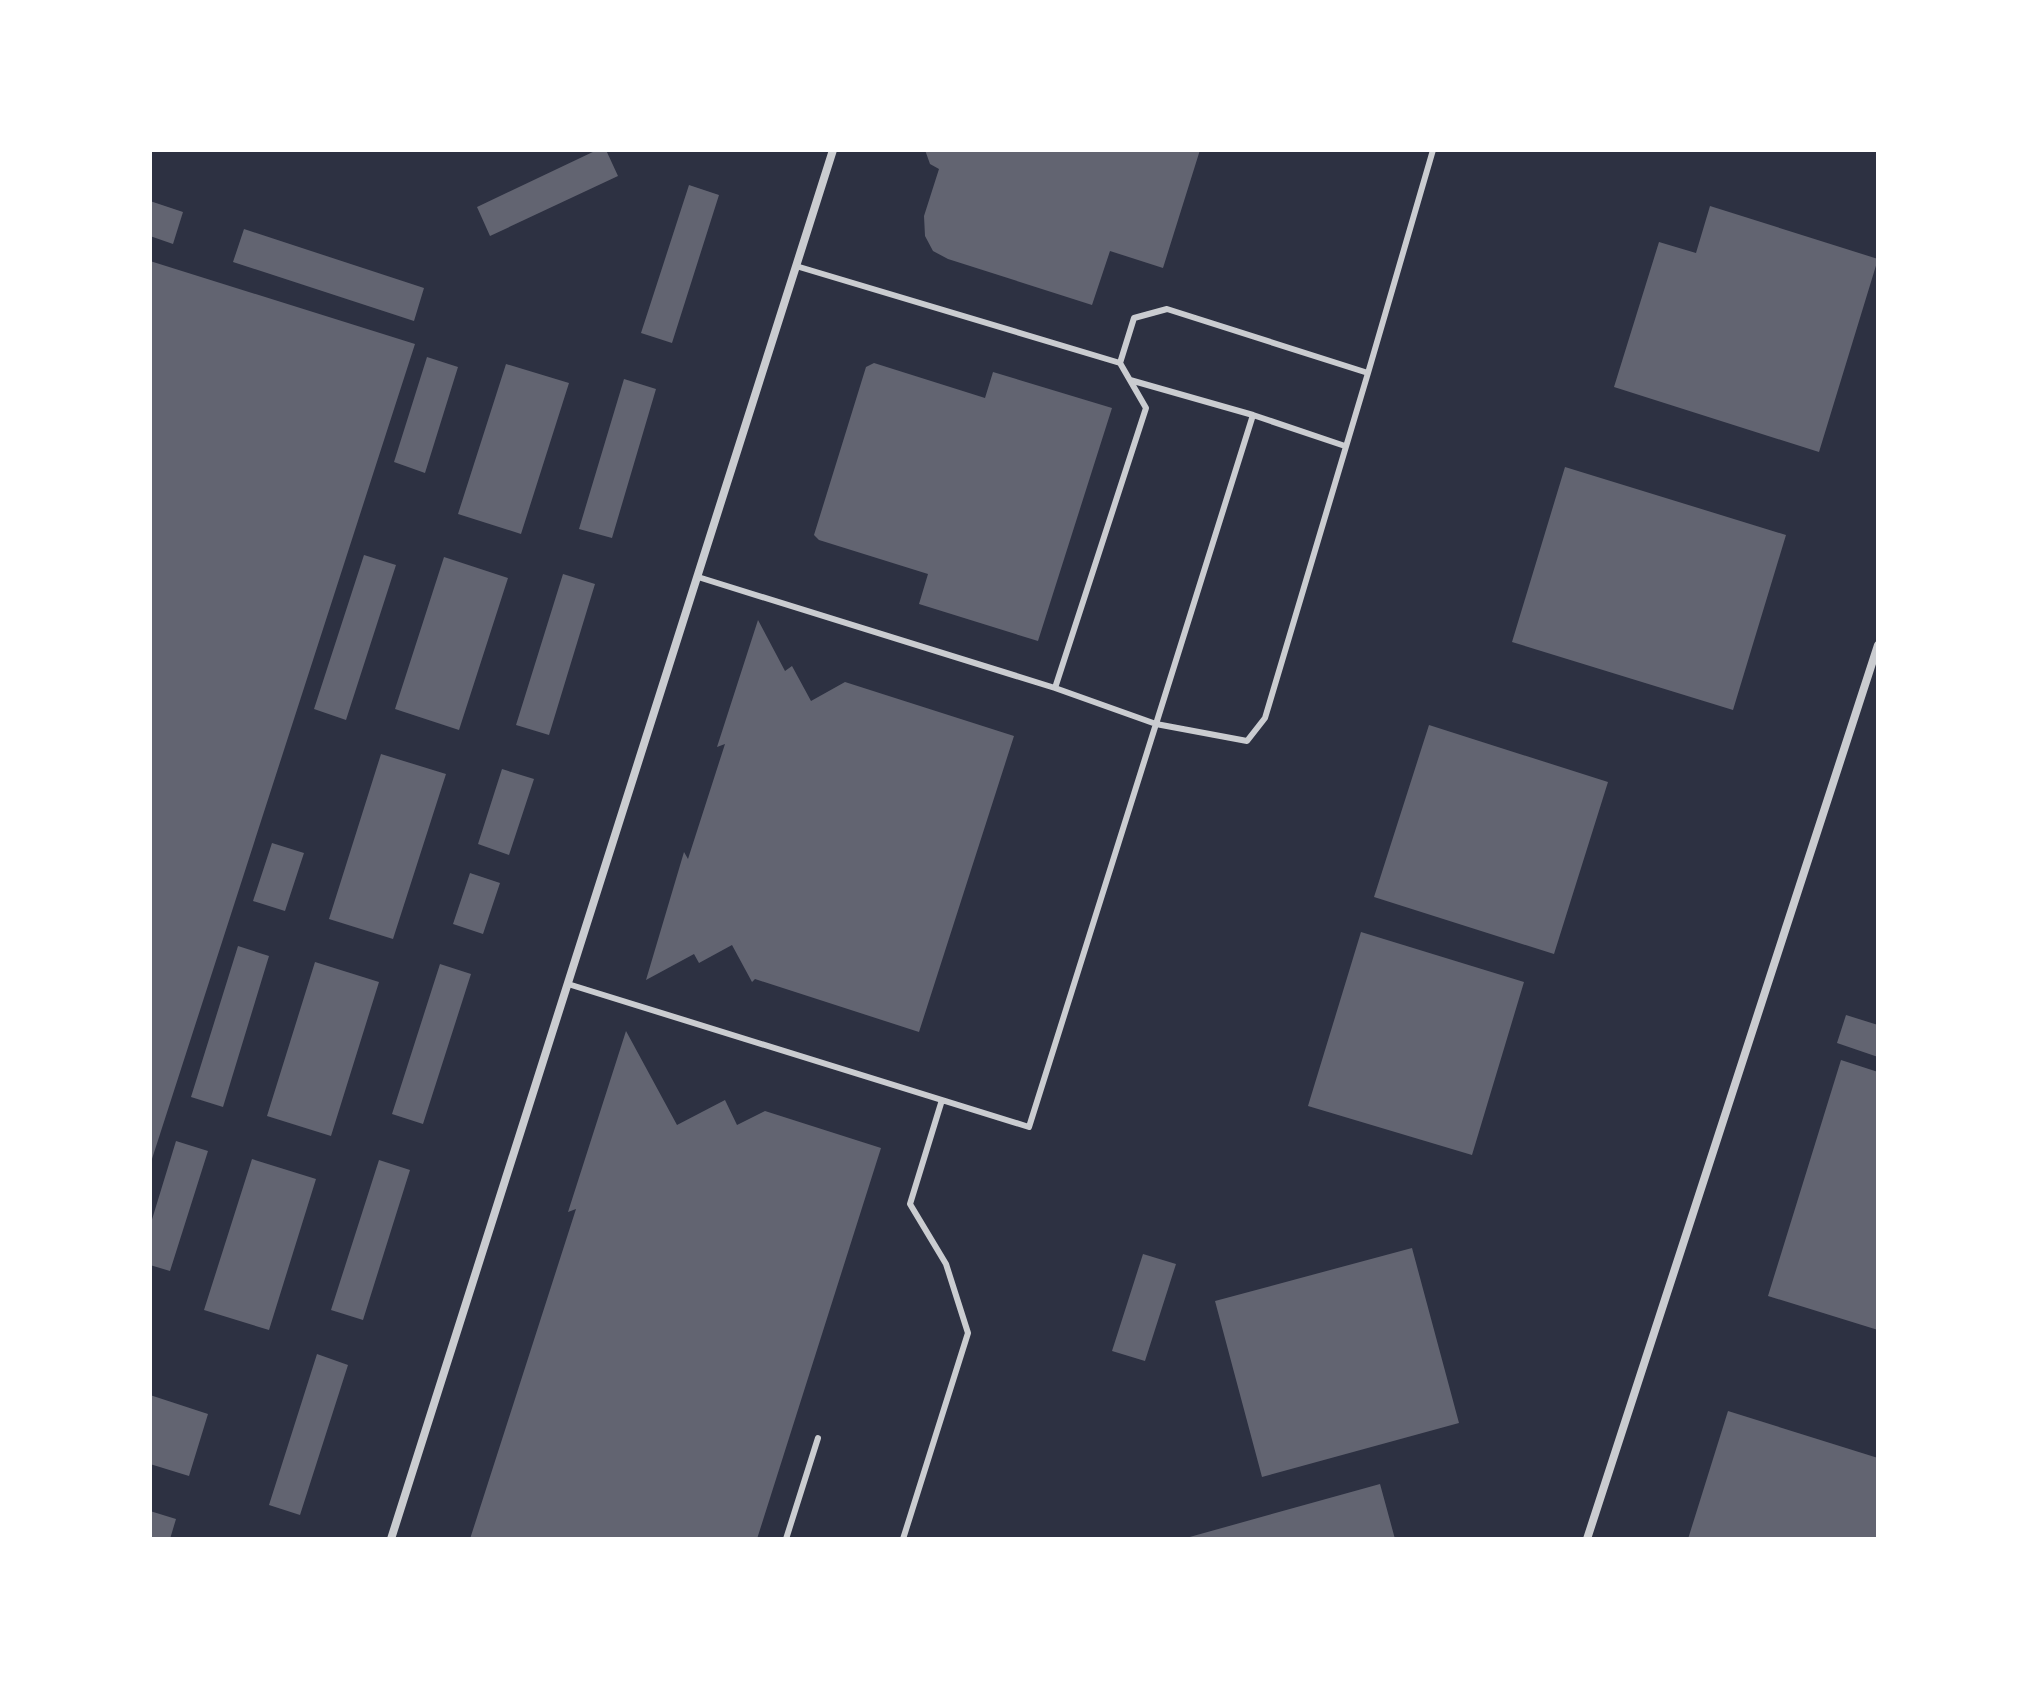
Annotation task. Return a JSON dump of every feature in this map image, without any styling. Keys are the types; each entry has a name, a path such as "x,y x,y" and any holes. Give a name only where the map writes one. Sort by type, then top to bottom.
{"street":[{"path":"391,1539 833,150"},
{"path":"1587,1539 1878,645"}],"lane":[{"path":"698,577 1055,688 1156,724 1247,741 1265,718 1433,150"},
{"path":"796,266 1120,363 1146,408 1055,688"},
{"path":"1120,363 1134,318 1167,309 1368,373"},
{"path":"1130,380 1253,415 1345,446"},
{"path":"568,984 1029,1127 1253,415"},
{"path":"903,1539 968,1333 946,1264 910,1204 942,1100"},
{"path":"786,1539 818,1438"}],"building":[{"path":"597,150 606,150 618,176 490,236 477,207"},
{"path":"925,150 1200,150 1163,268 1110,251 1092,305 948,259 933,251 925,236 924,216 939,169 930,164"},
{"path":"689,185 719,195 672,343 641,333"},
{"path":"150,201 183,212 173,244 150,236"},
{"path":"1710,206 1878,259 1819,452 1614,387 1659,242 1696,253"},
{"path":"244,229 424,288 414,321 233,262"},
{"path":"150,261 415,344 151,1162 150,1162"},
{"path":"427,357 458,367 425,473 394,462"},
{"path":"874,363 985,398 993,372 1112,408 1038,641 919,604 928,574 819,540 814,535 866,367"},
{"path":"506,364 569,383 521,534 458,514"},
{"path":"624,379 656,389 612,538 579,529"},
{"path":"1565,467 1786,535 1733,710 1512,642"},
{"path":"364,555 396,565 346,720 314,709"},
{"path":"444,557 508,578 459,730 395,709"},
{"path":"563,574 595,584 549,735 516,725"},
{"path":"758,620 785,671 792,666 811,701 845,682 1014,736 919,1032 755,979 752,982 732,945 699,963 694,954 646,980 684,852 688,859 725,744 717,747"},
{"path":"1429,725 1608,782 1554,954 1374,897"},
{"path":"381,754 446,774 393,939 329,919"},
{"path":"502,769 534,779 509,855 478,844"},
{"path":"272,843 304,853 285,911 253,901"},
{"path":"470,873 500,883 483,934 453,924"},
{"path":"1361,932 1524,982 1472,1155 1308,1106"},
{"path":"238,946 269,956 223,1107 191,1097"},
{"path":"315,962 379,982 331,1136 267,1116"},
{"path":"440,964 471,974 423,1124 392,1114"},
{"path":"1846,1015 1878,1025 1878,1057 1837,1043"},
{"path":"626,1031 677,1125 725,1100 737,1125 765,1111 881,1148 757,1539 470,1539 576,1209 568,1212"},
{"path":"1841,1060 1878,1072 1878,1330 1768,1296"},
{"path":"176,1141 208,1151 170,1271 150,1265 150,1226"},
{"path":"252,1159 316,1179 269,1330 204,1310"},
{"path":"379,1160 410,1170 363,1320 331,1310"},
{"path":"1412,1248 1459,1423 1262,1477 1215,1301"},
{"path":"1143,1254 1176,1264 1145,1361 1112,1351"},
{"path":"317,1354 348,1365 300,1515 269,1505"},
{"path":"150,1395 208,1414 189,1476 150,1464"},
{"path":"1728,1411 1878,1458 1878,1539 1688,1539"},
{"path":"1380,1484 1395,1539 1186,1539 1186,1538"},
{"path":"150,1511 176,1519 170,1539 150,1539"}]}
